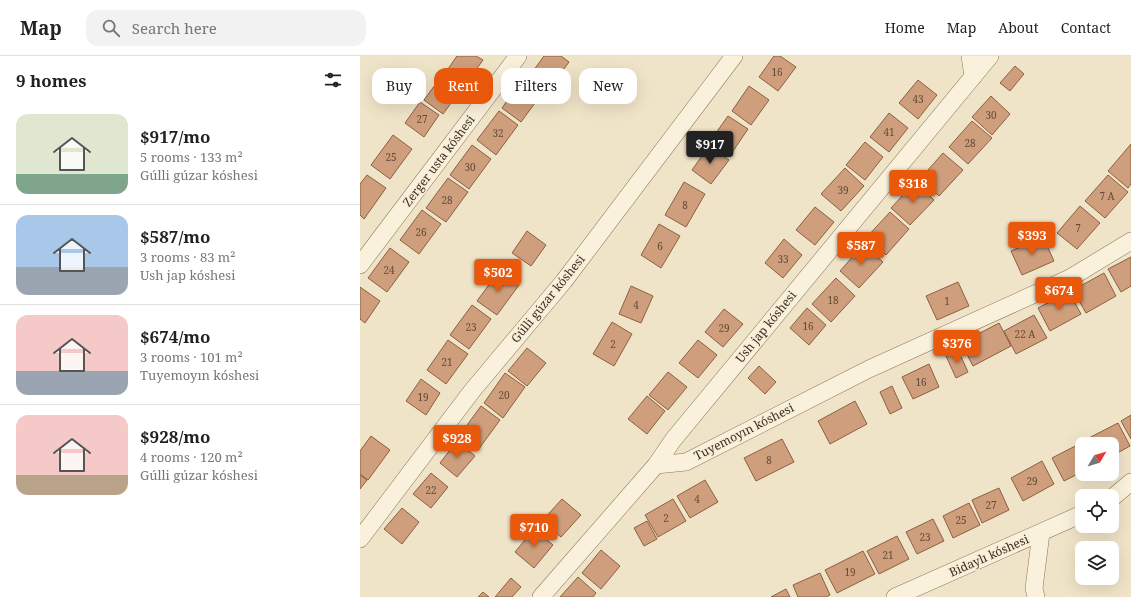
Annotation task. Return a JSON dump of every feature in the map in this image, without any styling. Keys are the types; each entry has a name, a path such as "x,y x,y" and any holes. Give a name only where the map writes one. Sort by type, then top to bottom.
{"street":[{"name":"Zerger usta kóshesi","path":"360,265 518,56"},
{"name":"Gúlli gúzar kóshesi","path":"360,539 472,391 564,282 734,56"},
{"path":"970,56 973,76"},
{"name":"Ush jap kóshesi","path":"541,597 656,465 678,434 990,56"},
{"name":"Tuyemoyın kóshesi","path":"656,465 686,462 869,369 1070,278 1131,241"},
{"path":"1119,492 1131,482"},
{"name":"Bidaylı kóshesi","path":"895,597 1075,517"},
{"path":"1036,597 1034,588 1041,533"}],"building":[{"path":"457,56 476,56 483,60 477,68 449,68"},
{"path":"544,56 561,56 569,62 565,68 535,68"},
{"path":"774,56 780,56 796,67 778,91 759,77"},
{"path":"1015,66 1024,74 1010,91 1000,83"},
{"path":"918,80 937,95 918,119 899,103"},
{"path":"434,86 434,104 450,104 443,114 426,101 426,97"},
{"path":"749,86 769,100 751,125 732,111"},
{"path":"991,96 1010,114 992,135 972,117"},
{"path":"419,104 423,104 439,115 424,137 405,123"},
{"path":"505,104 534,104 521,122 502,108"},
{"path":"499,111 518,125 496,155 477,140"},
{"path":"889,113 908,128 889,152 870,137"},
{"path":"728,116 748,129 731,154 711,140"},
{"path":"972,121 992,138 968,164 949,147"},
{"path":"393,135 412,149 390,179 371,165"},
{"path":"865,142 883,157 865,180 846,165"},
{"path":"1131,144 1131,184 1128,188 1108,171"},
{"path":"472,145 491,159 469,189 450,175"},
{"path":"709,146 729,160 711,184 692,170"},
{"path":"943,153 963,170 939,196 920,179"},
{"path":"845,168 864,186 841,211 821,194"},
{"path":"367,175 386,188 364,219 360,215 360,184"},
{"path":"1108,175 1128,192 1105,218 1085,201"},
{"path":"448,178 468,192 446,222 426,208"},
{"path":"684,182 705,194 686,227 665,215"},
{"path":"915,182 934,200 910,225 891,208"},
{"path":"1080,206 1100,223 1077,249 1057,233"},
{"path":"815,207 834,222 815,245 796,230"},
{"path":"422,210 441,224 419,254 400,240"},
{"path":"890,212 909,229 886,255 866,238"},
{"path":"659,224 680,236 661,268 641,255"},
{"path":"527,231 546,245 531,266 512,253"},
{"path":"1043,237 1054,261 1022,275 1011,251"},
{"path":"784,239 802,255 783,278 765,263"},
{"path":"863,245 883,262 859,288 840,271"},
{"path":"390,248 409,262 387,292 368,278"},
{"path":"1131,257 1131,286 1121,292 1108,269"},
{"path":"499,271 519,285 497,315 477,301"},
{"path":"1104,273 1116,296 1086,313 1073,290"},
{"path":"836,278 855,296 831,322 812,304"},
{"path":"958,282 969,306 937,320 926,296"},
{"path":"631,286 653,296 641,323 619,314"},
{"path":"360,287 380,301 365,323 360,319"},
{"path":"1069,292 1081,314 1050,331 1038,308"},
{"path":"472,305 491,319 469,349 450,335"},
{"path":"807,308 826,325 809,345 790,328"},
{"path":"724,309 743,324 723,347 705,332"},
{"path":"1034,315 1047,338 1016,354 1004,331"},
{"path":"612,322 632,334 614,366 593,354"},
{"path":"999,323 1011,346 973,366 961,343"},
{"path":"448,340 468,354 446,384 427,370"},
{"path":"698,340 717,355 698,378 679,363"},
{"path":"527,348 546,363 527,386 508,371"},
{"path":"958,350 968,372 956,378 946,356"},
{"path":"929,364 939,387 913,399 902,377"},
{"path":"759,366 776,382 765,394 748,378"},
{"path":"668,372 687,387 668,410 649,395"},
{"path":"505,373 525,387 503,418 484,403"},
{"path":"421,379 440,393 426,415 406,401"},
{"path":"892,386 902,408 890,414 880,392"},
{"path":"647,396 665,411 647,434 628,419"},
{"path":"855,401 867,424 830,444 818,421"},
{"path":"481,406 500,420 478,450 459,436"},
{"path":"1131,415 1131,439 1121,421"},
{"path":"1118,423 1130,446 1119,452 1119,437 1091,437"},
{"path":"371,436 390,450 368,480 360,474 360,451"},
{"path":"782,439 794,462 756,481 744,458"},
{"path":"457,441 475,456 457,477 440,463"},
{"path":"1075,446 1075,476 1064,481 1052,458"},
{"path":"1042,461 1054,484 1023,501 1011,478"},
{"path":"431,473 448,487 431,508 413,494"},
{"path":"360,475 367,480 360,489"},
{"path":"705,480 718,502 690,518 677,496"},
{"path":"999,488 1009,510 982,523 972,500"},
{"path":"562,499 581,515 561,537 542,521"},
{"path":"673,499 686,521 658,537 645,515"},
{"path":"969,503 980,525 953,538 943,516"},
{"path":"402,508 419,522 402,544 384,529"},
{"path":"933,519 944,541 917,554 906,532"},
{"path":"647,521 657,539 644,546 634,528"},
{"path":"534,529 553,545 534,568 515,552"},
{"path":"897,536 909,559 879,574 867,551"},
{"path":"601,550 620,566 601,589 582,573"},
{"path":"863,551 875,574 837,593 825,570"},
{"path":"820,573 830,595 826,597 798,597 793,585"},
{"path":"578,577 596,593 593,597 560,597"},
{"path":"511,578 521,587 512,597 495,597"},
{"path":"786,589 790,597 771,597"},
{"path":"483,592 489,597 478,597"}]}
